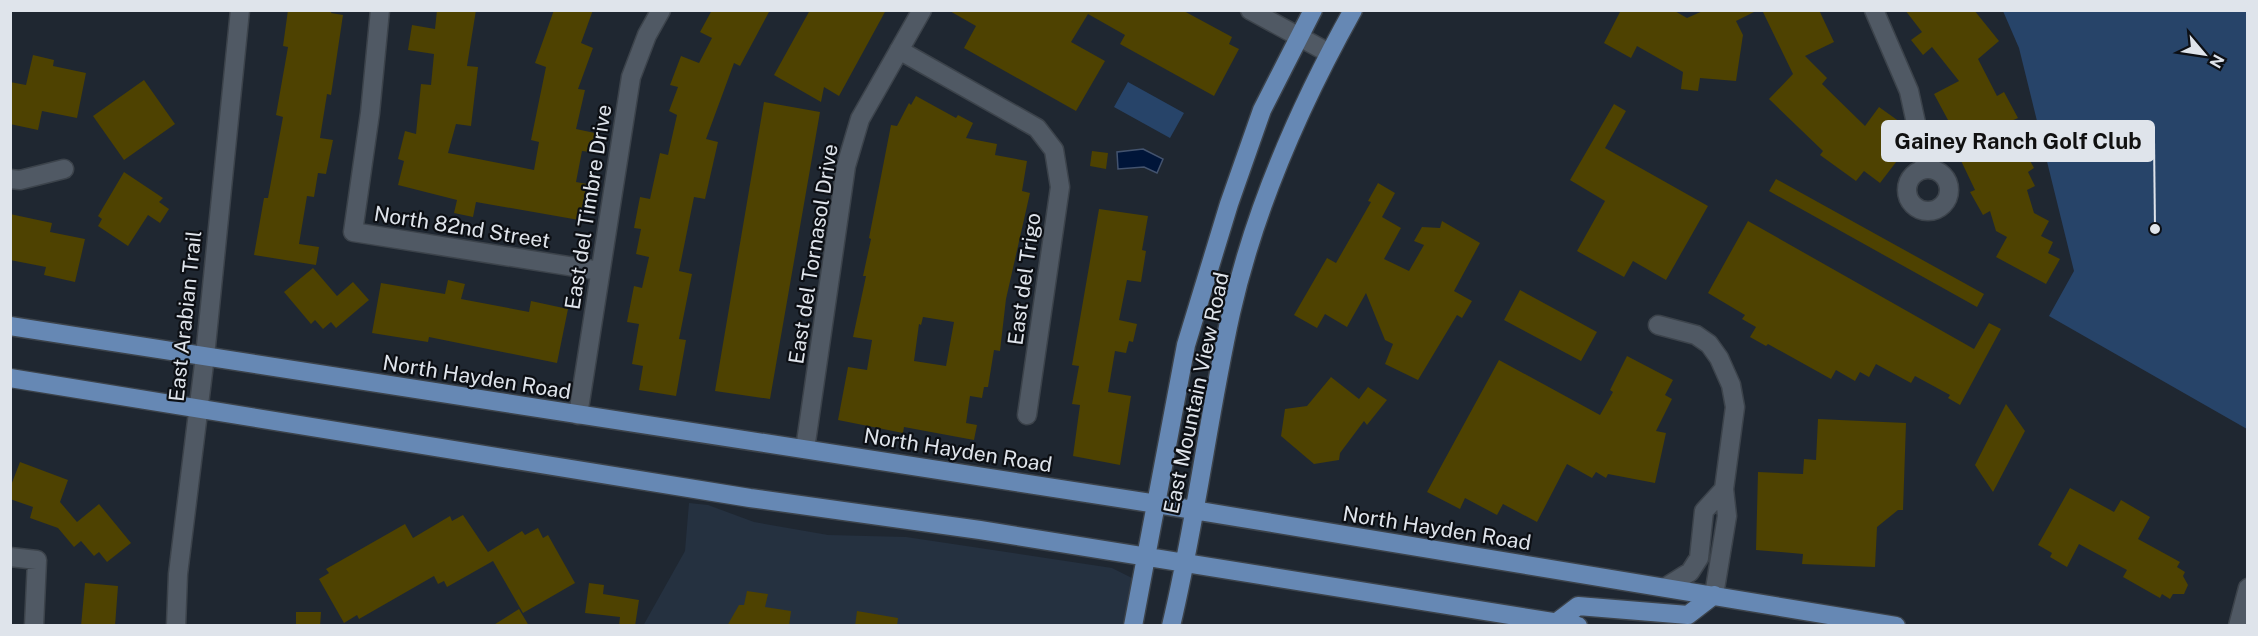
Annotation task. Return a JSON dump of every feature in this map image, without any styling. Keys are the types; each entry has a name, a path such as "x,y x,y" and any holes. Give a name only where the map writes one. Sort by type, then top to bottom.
{"main road":[{"name":"East Mountain View Road","path":"1133,626 1148,558 1186,345 1229,204 1262,110 1313,10"},
{"name":"East Mountain View Road","path":"1171,626 1232,311 1264,201 1329,53 1353,10"},
{"name":"North Hayden Road","path":"10,326 578,416 1157,504 1896,626"},
{"path":"10,378 1578,626"},
{"path":"1557,622 1578,606 1688,615 1714,595"}],"street":[{"name":"East Arabian Trail","path":"176,626 178,574 205,356 240,10"},
{"name":"North 82nd Street","path":"380,10 370,113 353,232 600,271"},
{"name":"East del Timbre Drive","path":"578,416 631,77 647,34 661,10"},
{"name":"East del Tornasol Drive","path":"805,449 846,166 860,119 922,10"},
{"path":"1250,10 1329,53"},
{"path":"1874,10 1909,91 1926,169"},
{"name":"East del Trigo","path":"899,50 1036,128 1054,150 1060,187 1027,415"},
{"path":"10,179 20,180 64,169"},
{"path":"1658,325 1696,335 1709,344 1719,358 1731,385 1736,407 1724,489 1727,516 1714,595"},
{"path":"1666,587 1690,572 1699,558 1704,511 1724,489"},
{"path":"10,556 37,560 34,626"},
{"path":"2238,626 2247,588"}],"shaded area":[{"path":"2003,11 2247,11 2247,429 2049,316 2074,271 2019,48"},
{"path":"1128,82 1184,113 1170,138 1114,107"},
{"path":"1143,149 1163,159 1157,173 1144,167 1118,169 1117,152"},
{"path":"689,503 708,505 754,522 828,535 906,537 1112,568 1132,578 1135,590 1126,625 643,626 685,551"}],"building":[{"path":"288,10 332,10 331,13 343,15 331,95 327,94 320,138 333,140 326,174 318,173 314,197 307,196 299,244 319,247 316,265 254,255 264,198 268,198 283,117 276,115 288,47 283,46"},
{"path":"437,10 476,10 467,66 478,67 471,126 456,124 448,153 534,170 539,142 531,140 546,67 535,63 554,10 593,10 581,43 593,48 578,89 585,90 576,129 595,133 591,152 582,151 576,182 587,184 579,220 476,202 473,217 454,213 457,200 398,185 404,161 398,159 405,131 416,134 421,84 431,85 434,54 408,50 412,25 435,29"},
{"path":"712,10 770,10 740,66 734,63 706,139 718,142 705,199 694,197 679,271 692,274 679,339 686,340 676,396 639,390 643,366 632,364 639,324 627,322 634,286 642,288 649,257 636,254 641,229 634,228 640,197 650,199 660,153 668,155 677,115 669,111 678,87 670,85 681,56 699,63 712,38 700,32"},
{"path":"810,10 886,10 839,96 824,87 821,102 774,75"},
{"path":"948,10 1182,10 1232,37 1229,44 1239,49 1214,96 1120,44 1125,35 1088,14 1071,42 1105,61 1076,111 964,48 976,26"},
{"path":"1621,10 1673,10 1687,18 1705,10 1758,10 1736,21 1743,35 1736,81 1700,78 1698,91 1681,89 1683,72 1637,46 1631,58 1604,43"},
{"path":"1762,10 1819,10 1834,42 1805,56 1827,78 1822,84 1865,126 1879,107 1900,122 1894,129 1902,135 1903,153 1880,183 1864,171 1856,181 1820,155 1823,151 1769,99 1793,74"},
{"path":"1905,10 1974,10 1999,41 1978,59 1997,96 2004,92 2018,118 2009,122 2034,168 2028,172 2035,186 2027,190 2034,213 2049,221 2041,236 2053,242 2048,253 2060,259 2046,284 1996,257 2007,237 1996,231 1990,211 1983,215 1970,192 1975,190 1943,123 1948,120 1934,94 1959,81 1932,47 1923,55 1911,40 1922,32"},
{"path":"33,55 54,60 53,66 86,73 77,118 42,111 38,130 10,124 10,82 26,85"},
{"path":"144,80 175,124 124,160 93,116"},
{"path":"916,96 956,118 958,115 973,123 966,138 997,144 995,155 1027,161 1022,191 1030,193 1006,299 1000,351 994,350 988,387 984,387 982,398 970,396 966,423 977,425 974,440 904,427 903,433 838,420 848,367 867,370 872,340 853,337 866,276 863,276 871,239 869,238 891,125 897,126 909,103 911,105","holes":["923,317 954,322 946,366 914,361 919,324 921,325"]},
{"path":"764,102 820,112 770,399 715,391"},
{"path":"1614,104 1626,111 1605,148 1708,206 1666,280 1633,261 1624,277 1577,251 1605,201 1570,180"},
{"path":"1092,151 1108,153 1106,169 1090,166"},
{"path":"124,172 163,198 159,202 169,209 160,223 148,215 128,246 98,226 102,219 98,216"},
{"path":"1776,179 1984,294 1977,307 1769,191"},
{"path":"1378,183 1395,193 1382,217 1401,228 1384,259 1409,271 1424,245 1414,241 1422,227 1440,228 1442,221 1480,243 1454,291 1472,301 1462,318 1457,315 1418,380 1385,364 1393,344 1385,340 1366,293 1347,327 1325,314 1317,328 1294,315 1327,258 1336,263 1371,202 1368,201"},
{"path":"1099,209 1148,216 1142,250 1146,251 1141,282 1127,280 1119,320 1137,324 1133,342 1129,341 1126,353 1115,351 1108,392 1131,396 1120,465 1073,456 1080,405 1072,404 1079,366 1072,365"},
{"path":"10,214 52,223 50,232 85,239 75,282 44,275 46,267 10,260"},
{"path":"1748,221 1974,349 1989,323 2001,329 1960,405 1948,398 1950,395 1915,376 1911,383 1876,364 1869,377 1860,372 1855,381 1836,370 1831,379 1768,344 1766,346 1750,337 1756,327 1742,319 1745,315 1708,293"},
{"path":"313,268 337,296 353,282 369,300 336,328 331,322 323,329 315,320 311,324 284,292"},
{"path":"448,280 465,284 461,299 529,312 531,301 568,309 557,363 429,337 428,342 372,333 381,283 445,294"},
{"path":"1520,290 1597,332 1581,361 1504,320"},
{"path":"1627,356 1673,380 1665,395 1672,399 1656,431 1666,433 1655,483 1608,474 1606,478 1596,472 1592,478 1567,464 1537,522 1503,504 1497,515 1465,498 1460,509 1427,492 1499,360 1600,415 1613,392 1610,390"},
{"path":"1331,377 1359,399 1368,387 1387,400 1367,425 1364,421 1340,453 1339,460 1314,464 1281,436 1285,409 1307,406"},
{"path":"2006,404 2025,431 1993,492 1975,465"},
{"path":"1818,419 1906,423 1903,510 1898,510 1877,527 1875,567 1802,564 1803,554 1756,550 1758,472 1803,474 1804,459 1816,460"},
{"path":"20,462 68,480 60,502 77,522 99,504 131,543 107,562 99,552 94,556 81,541 74,547 58,528 30,518 33,507 10,499 10,488"},
{"path":"2070,488 2114,512 2121,500 2150,517 2138,539 2180,562 2177,567 2185,572 2183,576 2188,585 2184,594 2173,594 2170,599 2162,594 2160,598 2123,577 2127,570 2079,544 2067,567 2050,557 2052,553 2038,545"},
{"path":"463,515 488,552 522,531 525,535 538,528 543,538 548,535 575,583 523,613 493,561 447,587 444,581 438,584 434,576 359,619 357,615 344,623 319,579 329,573 326,569 405,524 413,538 450,516 452,521"},
{"path":"85,583 118,586 115,626 81,626"},
{"path":"589,583 604,585 603,594 639,600 635,626 619,626 620,617 585,613"},
{"path":"747,591 768,594 765,607 791,611 789,626 727,626 739,605 744,605"},
{"path":"519,609 529,626 492,626"},
{"path":"857,611 898,618 897,626 855,626"},
{"path":"296,612 321,612 320,626 296,626"}],"place":[{"name":"Gainey Ranch Golf Club","path":"2155,229"}]}
